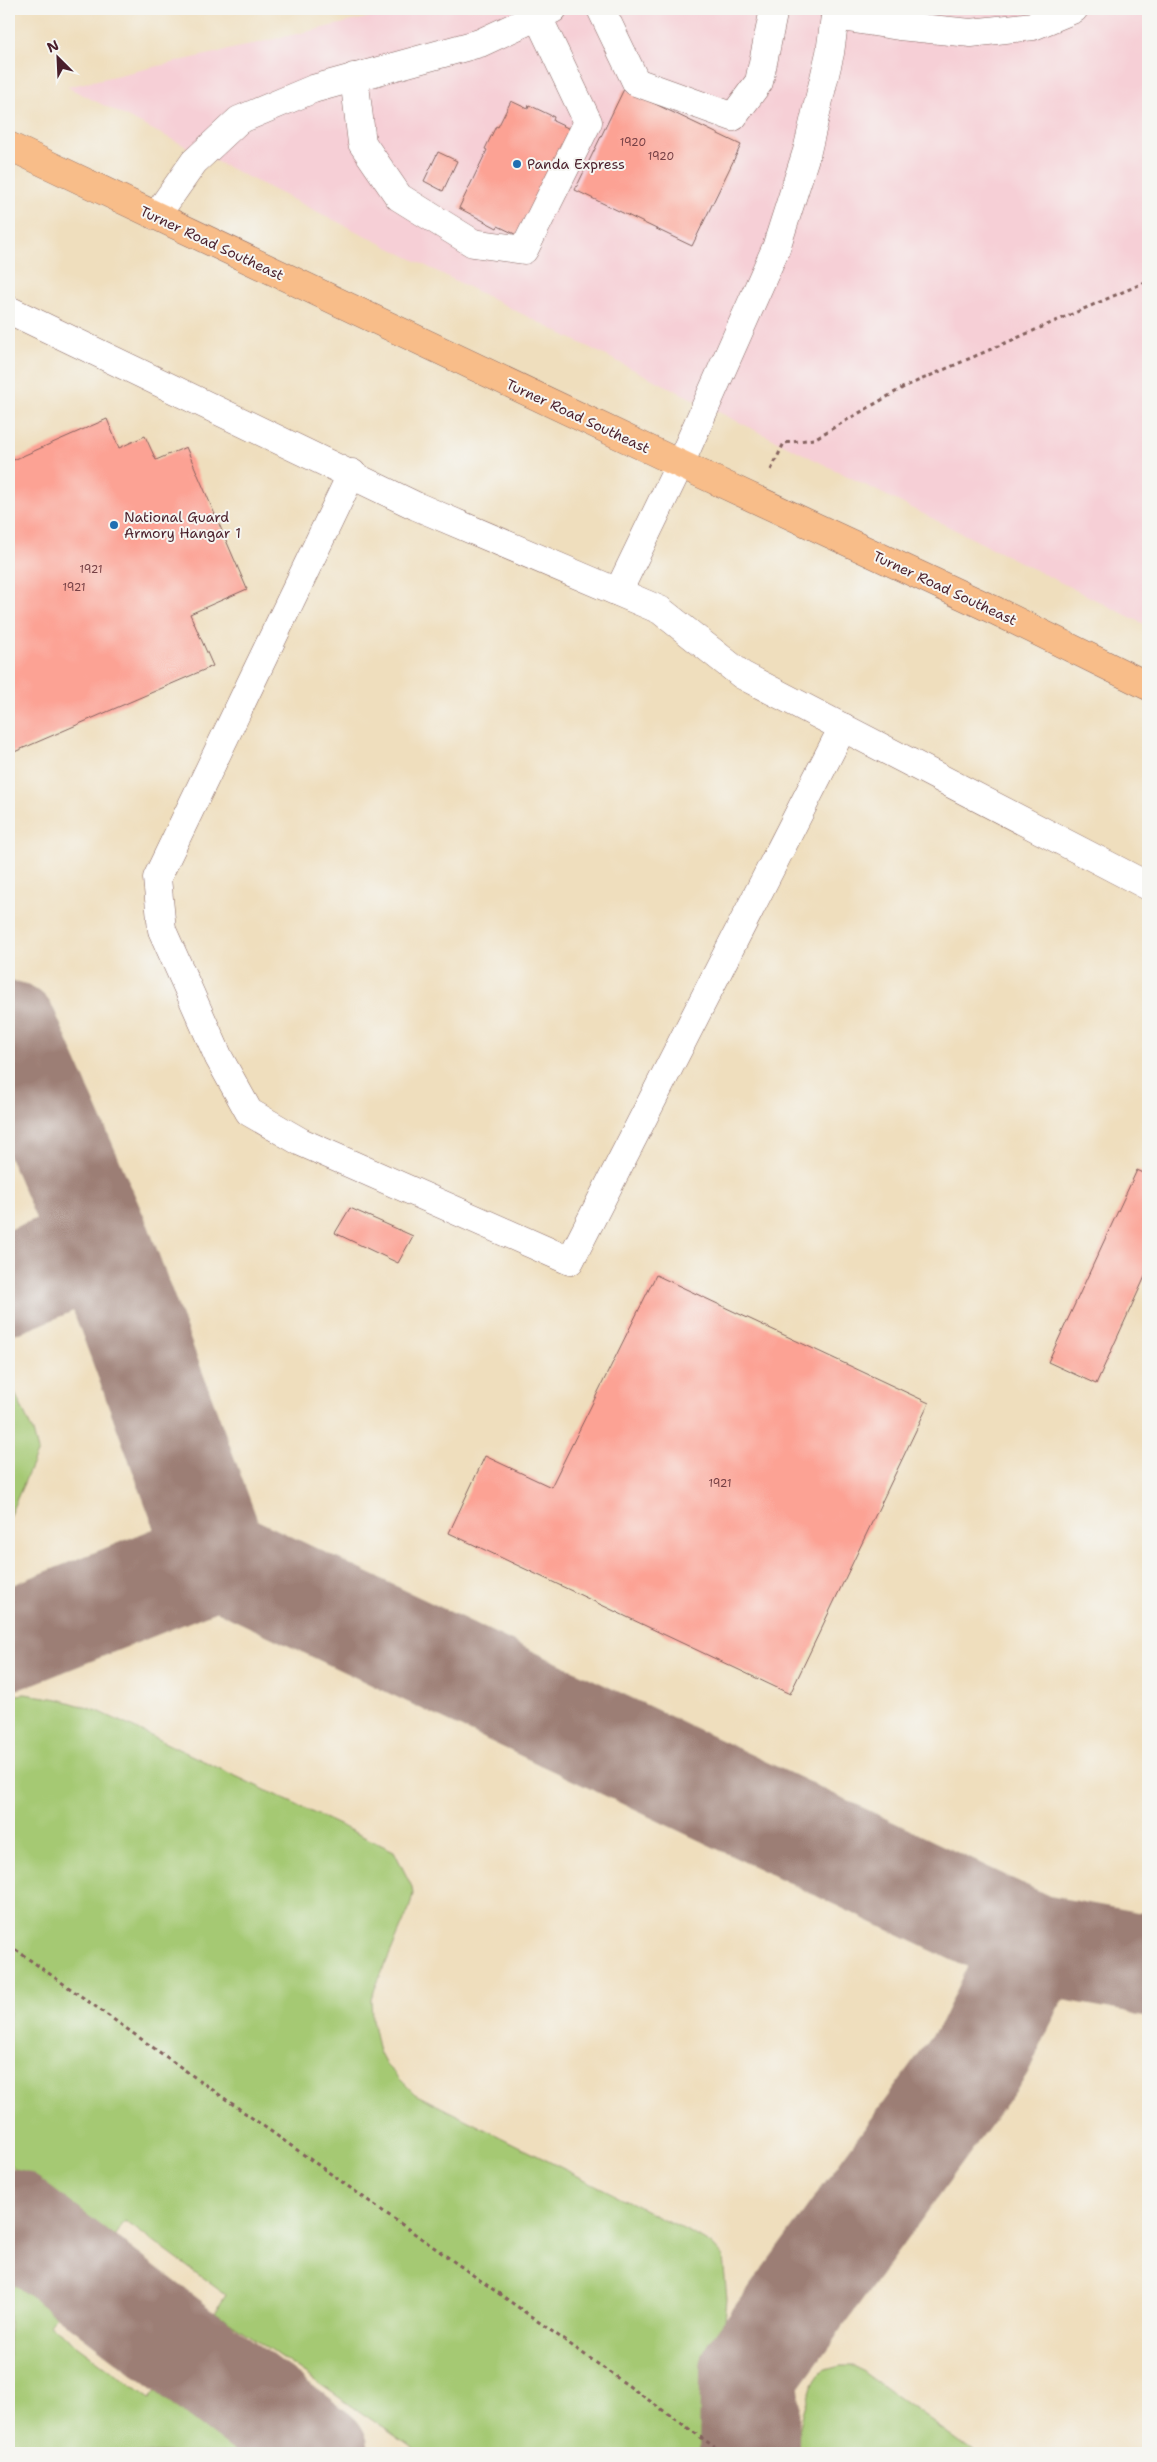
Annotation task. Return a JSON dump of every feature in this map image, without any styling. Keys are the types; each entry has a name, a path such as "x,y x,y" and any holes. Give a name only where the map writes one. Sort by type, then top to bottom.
{"main road":[{"name":"Turner Road Southeast","path":"9,146 680,464 996,611 1148,686"}],"lane":[{"path":"602,9 636,82 734,117 759,82 774,9"},
{"path":"618,592 680,464 776,248 807,151 830,52 836,12 899,26 970,33 1033,26 1074,9"},
{"path":"156,216 194,162 239,120 313,89 354,77 480,43 546,13 588,122 524,250 473,244 399,197 362,143 354,77"},
{"path":"9,310 352,473 416,506 660,610 742,675 1148,886"},
{"path":"352,473 157,878 162,930 219,1058 249,1112 301,1142 570,1261 843,728"}],"path":[{"path":"757,500 784,442 814,439 904,387 1148,281"},
{"path":"9,1945 723,2453"}],"shaded area":[{"path":"393,9 1148,9 1148,626 67,87 379,15"}],"green space":[{"path":"9,1380 33,1432 38,1451 9,1517"},
{"path":"25,1694 59,1699 98,1711 394,1851 412,1887 413,1894 409,1909 371,1998 372,2019 379,2052 386,2065 415,2094 699,2237 712,2245 723,2257 727,2299 717,2408 698,2453 420,2453 215,2312 226,2295 125,2221 112,2239 9,2164 9,1696"},
{"path":"9,2272 60,2309 49,2325 150,2399 163,2382 259,2453 9,2453"},
{"path":"840,2366 855,2366 975,2453 795,2453 804,2410 812,2387 822,2372"}],"building":[{"path":"624,89 741,145 692,246 575,190"},
{"name":"Panda Express","path":"511,101 528,109 529,105 554,117 553,121 570,129 517,235 498,226 497,228 459,208 487,150 485,149 496,126 498,127"},
{"path":"438,152 457,161 443,191 424,181"},
{"name":"National Guard Armory Hangar 1","path":"107,419 119,448 145,436 156,460 186,447 247,589 190,614 213,666 12,753 9,746 9,462"},
{"path":"1137,1170 1148,1175 1148,1270 1096,1384 1048,1362"},
{"path":"350,1208 413,1236 398,1263 335,1233"},
{"path":"656,1275 929,1403 790,1694 449,1533 485,1456 551,1487"}],"taxiway":[{"path":"9,1031 102,1245 218,1557 1034,1944 1144,1964 1148,1967"},
{"path":"9,1284 102,1245"},
{"path":"9,1640 218,1557"},
{"path":"749,2453 750,2370 984,2049 1034,1944"},
{"path":"9,2218 319,2453"}],"place":[{"name":"Panda Express","path":"517,164"},
{"name":"National Guard Armory Hangar 1","path":"114,525"}]}
